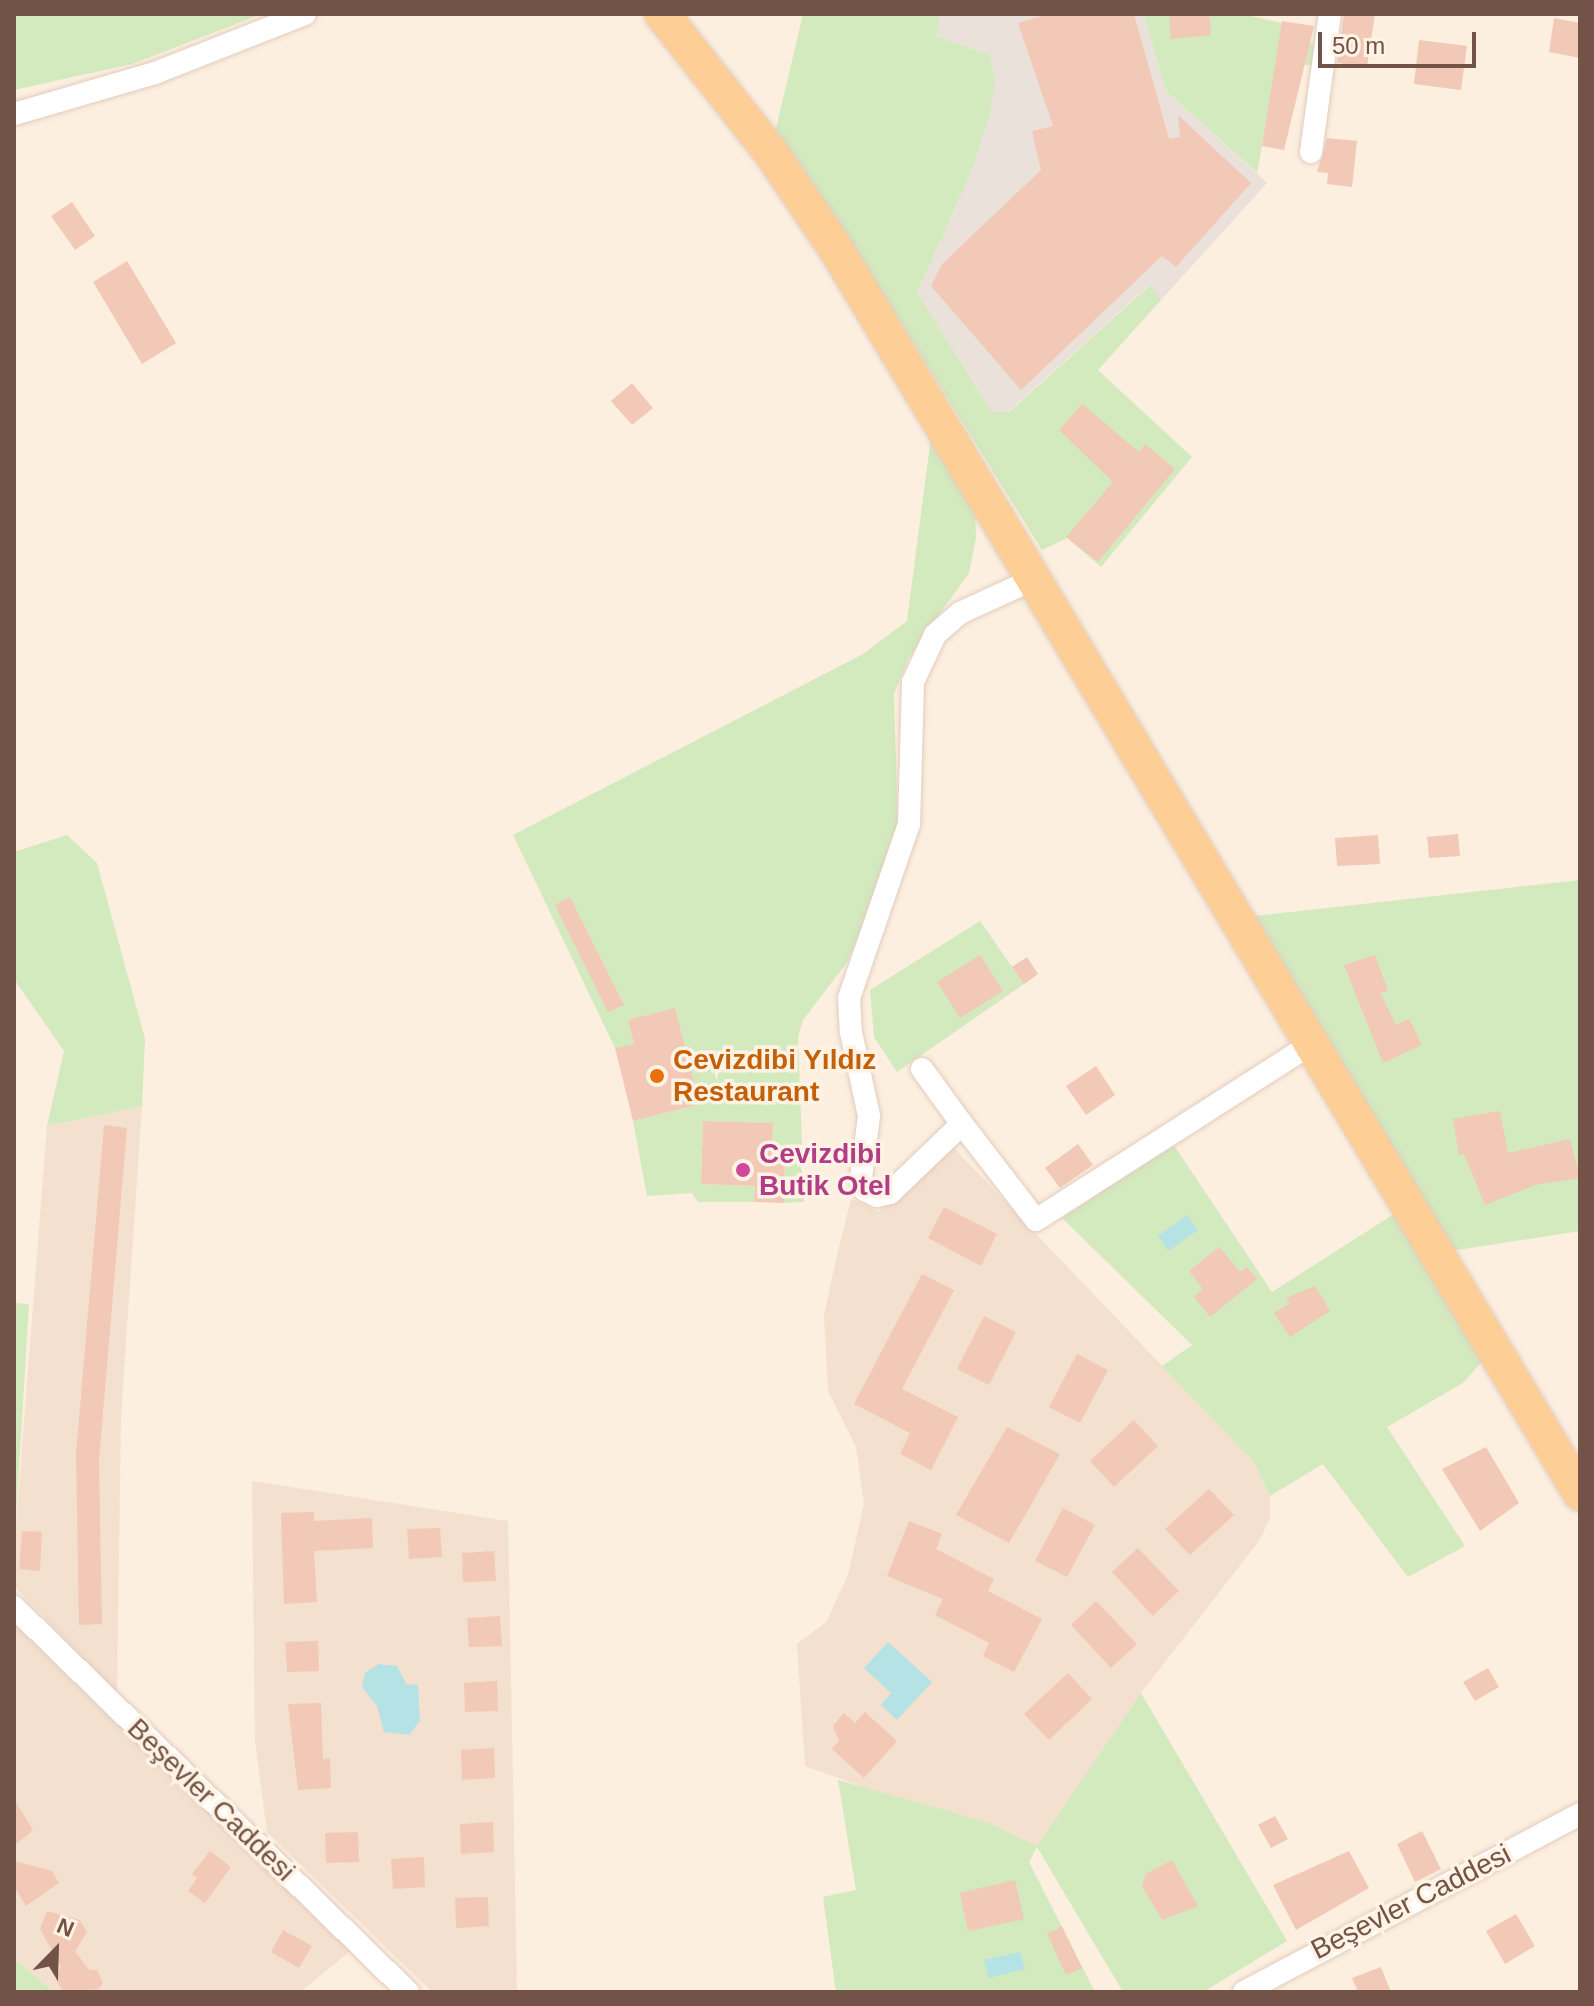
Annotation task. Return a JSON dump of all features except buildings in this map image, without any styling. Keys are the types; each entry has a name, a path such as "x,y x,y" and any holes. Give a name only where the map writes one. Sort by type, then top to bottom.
{"main road":[{"path":"662,14 772,154 836,249 1580,1493"}],"street":[{"path":"14,114 155,73 305,14"},
{"path":"1311,152 1330,14"},
{"path":"962,1124 890,1193 877,1196 865,1190 861,1178 869,1116 851,1032 849,998 909,824 910,701 918,665 935,635 960,613 1034,579"},
{"path":"922,1069 1036,1220 1310,1045"},
{"name":"Beşevler Caddesi","path":"14,1607 408,1992"},
{"name":"Beşevler Caddesi","path":"1244,1992 1580,1814"}],"shaded area":[{"path":"941,14 1144,14 1166,91 1267,183 1161,300 1149,285 1008,412 992,412 917,293 971,172 989,55 936,36"},
{"path":"142,1106 121,1416 117,1693 14,1586 14,1549 47,1126"},
{"path":"954,1148 1254,1462 1270,1496 1270,1519 1259,1541 1141,1693 1037,1846 990,1823 905,1802 805,1766 797,1644 826,1622 848,1575 864,1504 856,1447 828,1391 824,1315 837,1255 851,1199 879,1212"},
{"path":"252,1481 508,1521 517,1992 432,1992 267,1832 255,1741"},
{"path":"14,1624 353,1949 300,1992 54,1992 14,1959"}],"green space":[{"path":"14,14 262,14 132,64 14,90"},
{"path":"803,14 941,14 936,36 989,55 995,79 990,113 971,172 917,293 992,412 1009,412 1150,285 1161,300 1098,370 1192,457 1101,567 1067,538 1042,550 864,264 775,133"},
{"path":"1144,14 1242,14 1282,23 1280,37 1317,44 1313,66 1278,60 1257,173 1166,91"},
{"path":"932,429 975,508 976,538 969,573 909,657 894,694 898,830 882,878 848,961 803,1020 798,1036 804,1202 784,1203 785,1156 772,1155 773,1123 703,1121 701,1184 755,1186 754,1202 698,1202 692,1193 647,1196 633,1121 700,1104 675,1009 628,1020 634,1044 615,1048 513,835 863,654 907,621"},
{"path":"67,835 97,863 145,1039 142,1106 47,1126 64,1051 14,979 14,852"},
{"path":"1580,880 1580,1231 1451,1251 1255,916"},
{"path":"980,921 1024,984 897,1072 874,1037 870,990"},
{"path":"1173,1144 1272,1292 1394,1214 1484,1359 1463,1383 1387,1427 1465,1546 1408,1577 1323,1464 1270,1496 1254,1462 1162,1366 1192,1345 1062,1218"},
{"path":"14,1303 29,1304 14,1549"},
{"path":"1141,1693 1287,1941 1203,1992 1123,1992 1037,1847 1029,1862 1095,1992 836,1992 823,1897 856,1890 838,1780 990,1823 1037,1846"},
{"path":"14,1959 54,1992 14,1992"}],"water":[{"path":"1187,1215 1198,1230 1168,1251 1158,1236"},
{"path":"888,1642 932,1682 897,1720 881,1705 891,1693 864,1668"},
{"path":"379,1664 397,1666 406,1684 418,1685 420,1721 409,1735 384,1732 377,1706 362,1687 365,1673"},
{"path":"1020,1952 1025,1969 989,1978 984,1960"}],"place":[{"name":"Cevizdibi Yıldız Restaurant","path":"657,1076"},
{"name":"Cevizdibi Butik Otel","path":"743,1170"}]}
